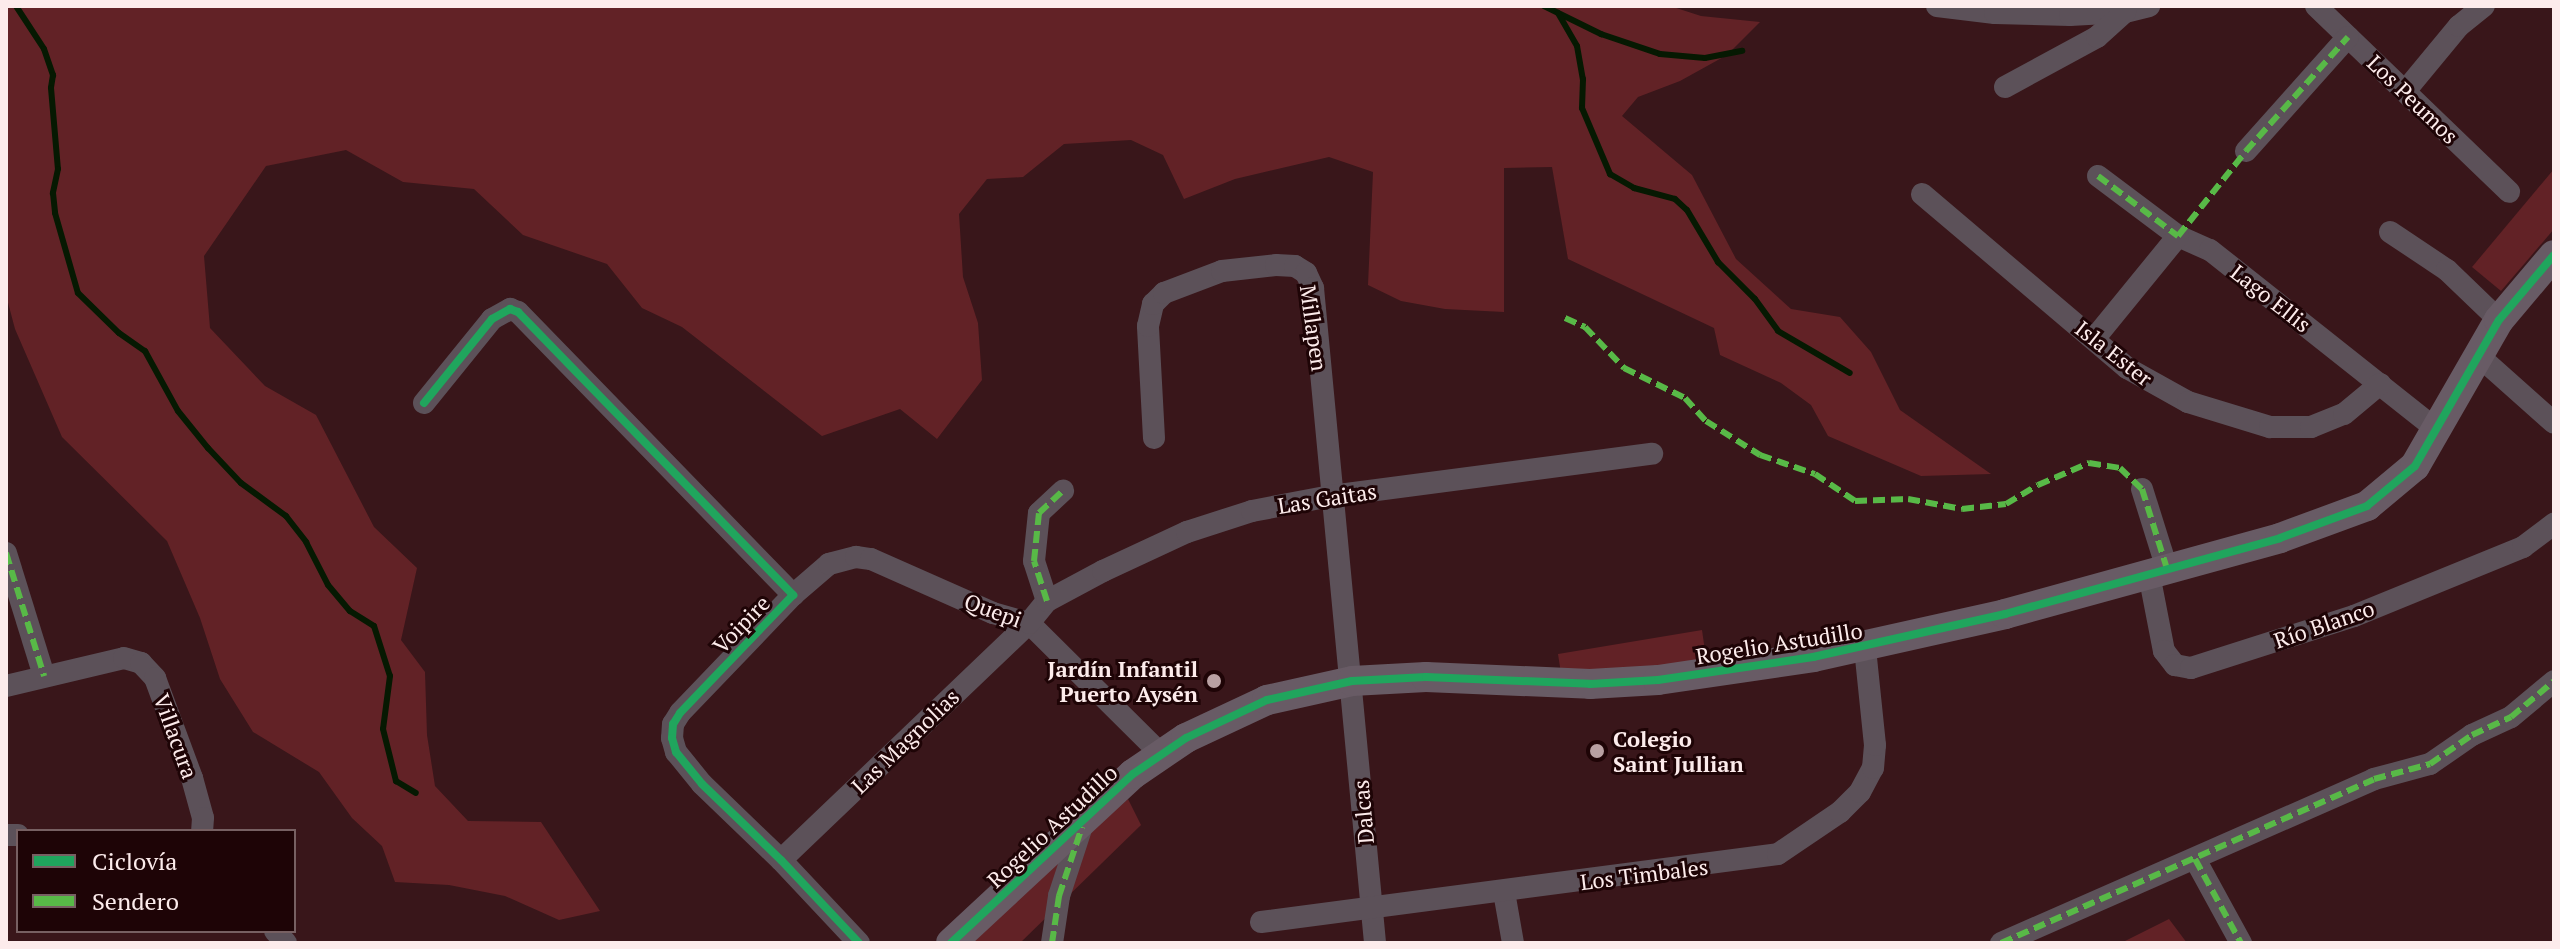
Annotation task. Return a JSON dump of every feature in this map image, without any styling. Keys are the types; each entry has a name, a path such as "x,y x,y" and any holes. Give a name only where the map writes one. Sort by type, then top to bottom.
{"street":[{"path":"1937,6 1995,13 2125,12 2149,6"},
{"name":"Los Peumos","path":"2316,6 2509,192"},
{"path":"2406,90 2459,26 2484,6"},
{"path":"2005,87 2097,37 2125,12"},
{"path":"2246,151 2348,37"},
{"name":"Lago Ellis","path":"2098,176 2178,236 2210,250 2438,431"},
{"name":"Isla Ester","path":"1922,194 2127,368 2188,402 2270,427 2311,427 2344,414 2380,384"},
{"path":"2390,232 2447,270 2499,320"},
{"path":"2094,339 2178,236"},
{"name":"Rogelio Astudillo","path":"951,943 1133,774 1161,754 1239,711 1295,692 1352,681 1426,677 1590,684 1631,682 1760,666 1865,648 2280,538 2367,506 2407,474 2438,431 2499,320 2554,255"},
{"name":"Millapen","path":"1154,438 1148,326 1153,304 1164,293 1222,271 1295,266 1306,273 1313,288 1331,496 1352,681"},
{"name":"Voipire","path":"424,403 492,319 510,309 525,315 793,595 680,713 673,724 672,738 676,752 702,784 781,860 859,943"},
{"path":"2480,357 2554,423"},
{"name":"Las Gaitas","path":"1029,623 1047,601 1187,532 1252,511 1331,496 1652,454"},
{"path":"2142,489 2158,571"},
{"path":"1047,601 1034,561 1039,513 1063,491"},
{"name":"Río Blanco","path":"2158,571 2164,651 2175,665 2191,668 2368,610 2523,547 2554,524"},
{"path":"6,553 44,676 6,686"},
{"name":"Quepi","path":"793,595 829,564 856,557 871,559 993,613 1029,623 1161,754"},
{"name":"Las Magnolias","path":"781,860 1029,623"},
{"name":"Los Timbales","path":"1261,922 1728,863 1778,854 1802,840 1860,792 1873,768 1875,745 1865,648"},
{"name":"Villacura","path":"44,676 124,658 141,663 155,678 192,778 203,818 202,829"},
{"name":"Dalcas","path":"1352,681 1375,943"},
{"path":"2001,943 2374,779 2430,764 2472,735 2511,717 2546,691 2554,681"},
{"path":"1052,943 1059,896 1083,823"},
{"path":"2195,859 2241,943"},
{"path":"1504,892 1513,943"}],"shaded area":[{"path":"6,6 1670,6 1701,16 1760,22 1727,55 1680,81 1638,97 1622,116 1692,175 1736,259 1791,309 1840,317 1871,352 1900,410 1991,474 1921,476 1828,436 1811,405 1781,383 1720,355 1714,328 1568,259 1552,167 1504,168 1504,312 1445,309 1401,301 1368,285 1373,172 1329,157 1235,179 1184,199 1163,155 1131,140 1064,144 1023,177 987,179 959,214 963,277 978,323 982,380 937,439 900,409 822,436 682,327 642,308 607,264 523,235 474,189 403,182 346,150 266,166 204,256 210,328 265,386 316,415 374,527 417,568 401,640 425,672 427,735 435,786 468,821 541,822 600,911 559,920 505,896 449,885 395,882 382,846 352,818 319,772 253,732 220,679 200,618 167,541 62,437 15,329 6,295"},
{"path":"2554,169 2554,229 2501,291 2472,267"},
{"path":"1702,630 1707,665 1562,680 1558,654"},
{"path":"1128,799 1141,825 1020,943 973,943 1016,897"},
{"path":"2169,919 2187,943 2121,943"}],"waterway":[{"path":"16,6 44,49 53,75 51,88 58,169 53,193 55,213 78,293 119,333 145,351 178,411 208,448 241,483 286,516 306,542 328,585 350,611 374,626 390,676 383,729 396,781 416,793"},
{"path":"1544,6 1601,34 1660,54 1705,58 1742,51"},
{"path":"1558,13 1577,46 1583,79 1582,108 1610,174 1634,188 1675,199 1687,210 1718,262 1755,299 1778,331 1850,373"}],"marked path":[{"path":"2098,176 2178,236 2246,151 2348,37"},
{"path":"1565,318 1585,327 1624,368 1685,398 1706,421 1760,455 1815,474 1855,501 1908,499 1962,509 2006,504 2038,485 2089,463 2120,468 2142,489 2167,569"},
{"path":"1047,601 1034,561 1039,513 1063,491"},
{"path":"6,553 44,676"},
{"path":"2001,943 2374,779 2430,764 2472,735 2511,717 2554,681"},
{"path":"1052,943 1059,896 1082,827"},
{"path":"2195,859 2241,943"}],"cycle path":[{"path":"951,943 1133,774 1186,738 1267,700 1352,681 1426,677 1590,684 1658,680 1813,657 2005,614 2280,538 2367,506 2415,466 2499,320 2554,255"},
{"path":"424,403 492,319 510,309 518,312 793,595 680,713 673,724 672,738 676,752 702,784 781,860 859,943"}],"place":[{"name":"Jardín Infantil Puerto Aysén","path":"1214,681"},
{"name":"Colegio Saint Jullian","path":"1597,751"}]}
